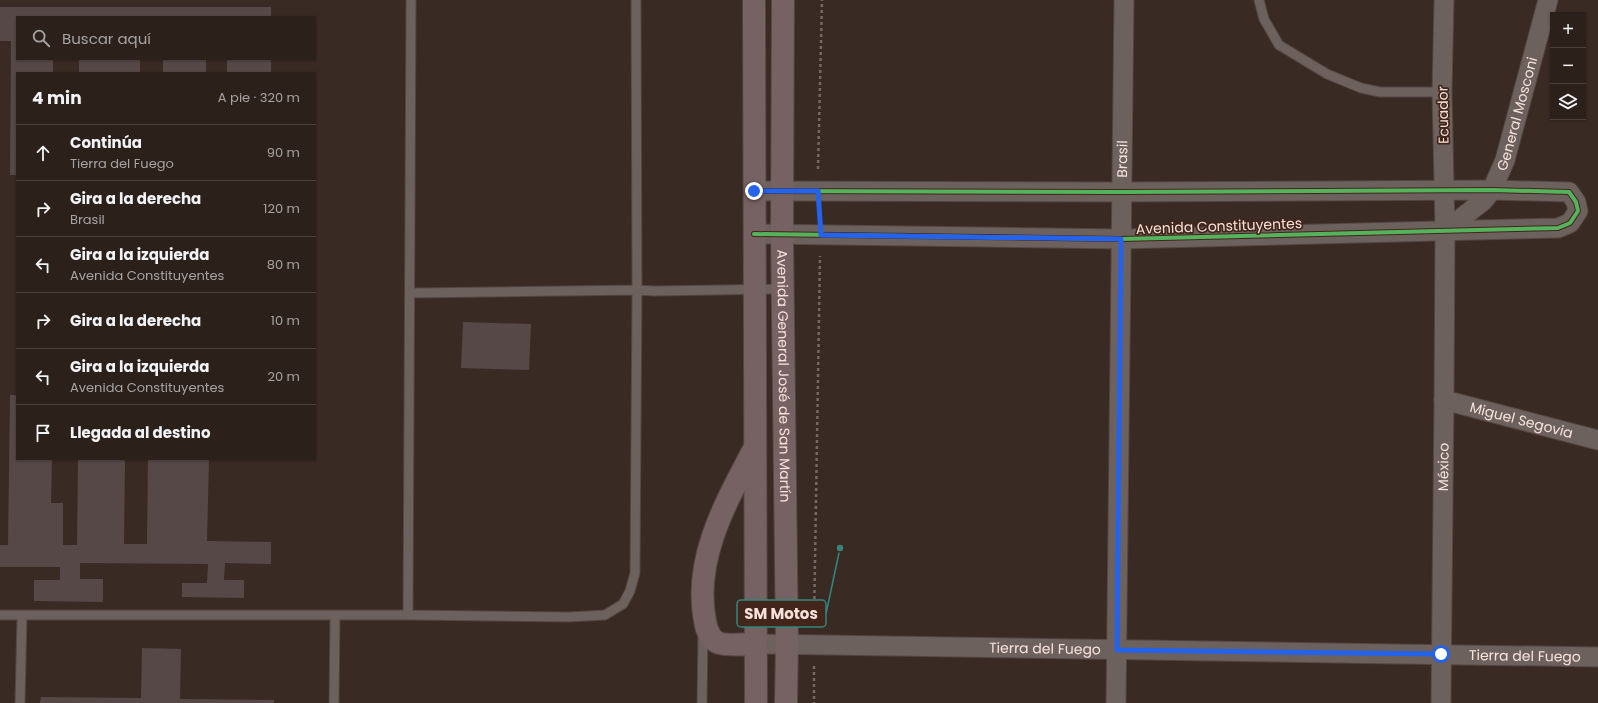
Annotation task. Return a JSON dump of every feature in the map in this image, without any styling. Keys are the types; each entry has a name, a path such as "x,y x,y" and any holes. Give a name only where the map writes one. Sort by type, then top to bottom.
{"highway":[{"name":"Avenida General José de San Martín","path":"754,0 756,703"},
{"name":"Avenida General José de San Martín","path":"783,0 782,234 787,644 786,703"},
{"path":"755,446 723,507 710,545 703,576 702,597 706,627 712,638 711,650 756,644"}],"street":[{"name":"Brasil","path":"1116,703 1124,0"},
{"name":"Ecuador","path":"1444,0 1442,92 1445,231"},
{"name":"General Mosconi","path":"1445,231 1483,201 1492,190 1505,160 1548,0"},
{"path":"754,191 1122,192 1492,190"},
{"name":"Avenida Constituyentes","path":"754,234 1121,239 1558,228 1570,223 1578,210 1576,202 1569,192 1492,190"},
{"name":"México","path":"1441,703 1445,231"},
{"name":"Miguel Segovia","path":"1444,400 1598,440"},
{"name":"Tierra del Fuego","path":"756,644 1598,657"}],"lane":[{"path":"408,615 411,0"},
{"path":"0,615 408,615 569,617 605,615 622,604 630,591 635,573 638,290 636,0"},
{"path":"1259,0 1264,19 1278,45 1327,74 1361,88 1380,92 1442,92"},
{"path":"410,293 655,291 755,288 783,289"},
{"path":"20,703 22,615"},
{"path":"334,703 335,615"},
{"path":"702,703 711,650"}],"path":[{"path":"818,191 822,0"},
{"path":"814,703 821,235"}],"building":[{"path":"0,7 271,7 271,16 16,16 16,60 53,60 53,72 16,72 16,175 10,175 11,41 0,41"},
{"path":"79,60 140,60 140,72 79,72"},
{"path":"163,60 206,60 206,72 163,72"},
{"path":"227,60 271,60 271,72 227,72"},
{"path":"463,322 531,324 529,370 461,368"},
{"path":"10,395 16,395 16,460 52,460 51,503 63,503 63,545 77,545 78,460 125,460 124,544 147,544 148,460 209,460 207,541 271,542 271,564 225,563 224,580 244,580 244,598 182,597 182,583 207,583 208,564 80,563 80,579 103,579 103,602 34,601 34,580 60,580 60,567 0,567 0,545 8,545"},
{"path":"142,648 181,649 180,699 274,700 274,703 40,703 41,697 141,698"}],"cycle path":[{"path":"754,191 1122,192 1492,190 1569,192 1576,202 1578,211 1570,223 1558,228 1121,239 754,234"}],"place":[{"name":"SM Motos","path":"840,548"}],"route":[{"path":"754,191 818,191 821,235 1121,239 1117,650 1441,654"}]}
